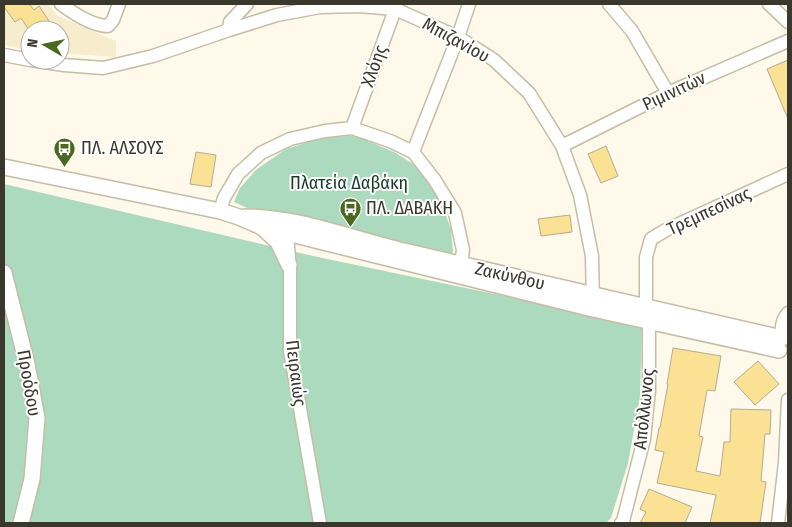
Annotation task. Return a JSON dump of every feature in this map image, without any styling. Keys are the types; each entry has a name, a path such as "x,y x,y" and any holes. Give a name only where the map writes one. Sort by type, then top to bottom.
{"street":[{"path":"61,4 80,16 102,26 108,26 113,20 120,4"},
{"path":"229,30 230,22 247,4"},
{"path":"413,152 469,4"},
{"path":"609,4 632,31 668,93"},
{"path":"769,4 788,22"},
{"name":"Μπιζανίου","path":"70,65 103,68 153,56 277,15 320,7 396,6 458,37 494,60 529,93 562,146 580,195 592,256 593,302"},
{"name":"Χλόης","path":"352,128 396,6"},
{"name":"Ριμινιτών","path":"562,146 668,93 788,40"},
{"name":"Μπιζανίου","path":"4,56 20,58"},
{"path":"220,211 224,198 238,174 261,153 290,139 325,131 352,128 390,140 413,152 434,178 455,213 463,250 461,264"},
{"name":"Ζακύνθου","path":"4,167 220,211 238,216 262,227 322,229 388,248 461,264 593,302"},
{"name":"Τρεμπεσίνας","path":"647,315 646,257 652,239 666,230 788,174"},
{"name":"Ζακύνθου","path":"238,216 266,217 309,238 784,345"},
{"path":"262,227 278,242 289,261"},
{"name":"Πειραιώς","path":"288,227 290,351 320,523"},
{"path":"289,261 294,248 309,238"},
{"name":"Προόδου","path":"4,273 27,364 37,418 32,479 21,523"},
{"path":"784,345 781,330 784,317 788,313"},
{"name":"Απόλλωνος","path":"621,523 644,439 649,390 647,315"},
{"path":"778,523 785,462 788,400"}],"shaded area":[{"path":"4,4 47,4 58,16 67,20 20,20 20,48 4,45"},
{"path":"70,21 116,41 116,57 70,54"}],"green space":[{"name":"Πλατεία Δαβάκη","path":"356,136 394,152 413,164 433,187 443,208 451,229 453,252 451,254 247,208 234,202 240,188 257,169 286,149 318,139"},
{"path":"4,184 313,256 642,325 640,397 628,463 611,518 606,523 4,523"}],"building":[{"path":"4,4 29,4 34,10 39,6 48,20 22,20 21,18 15,22 4,7"},
{"path":"788,60 788,119 767,69"},
{"path":"606,146 618,176 601,183 588,154"},
{"path":"196,152 216,155 211,187 190,184"},
{"path":"570,215 572,232 541,236 538,219"},
{"path":"673,348 721,356 715,391 707,390 699,436 703,437 696,471 720,476 724,442 730,442 731,409 771,410 770,434 765,434 761,481 766,482 760,523 710,523 716,495 657,483 664,452 655,450"},
{"path":"758,361 779,384 755,405 734,382"},
{"path":"649,489 692,507 685,523 640,523 646,512 640,509"}],"place":[{"name":"ΠΛ. ΑΛΣΟΥΣ","path":"65,167"},
{"name":"ΠΛ. ΔΑΒΑΚΗ","path":"350,227"}]}
